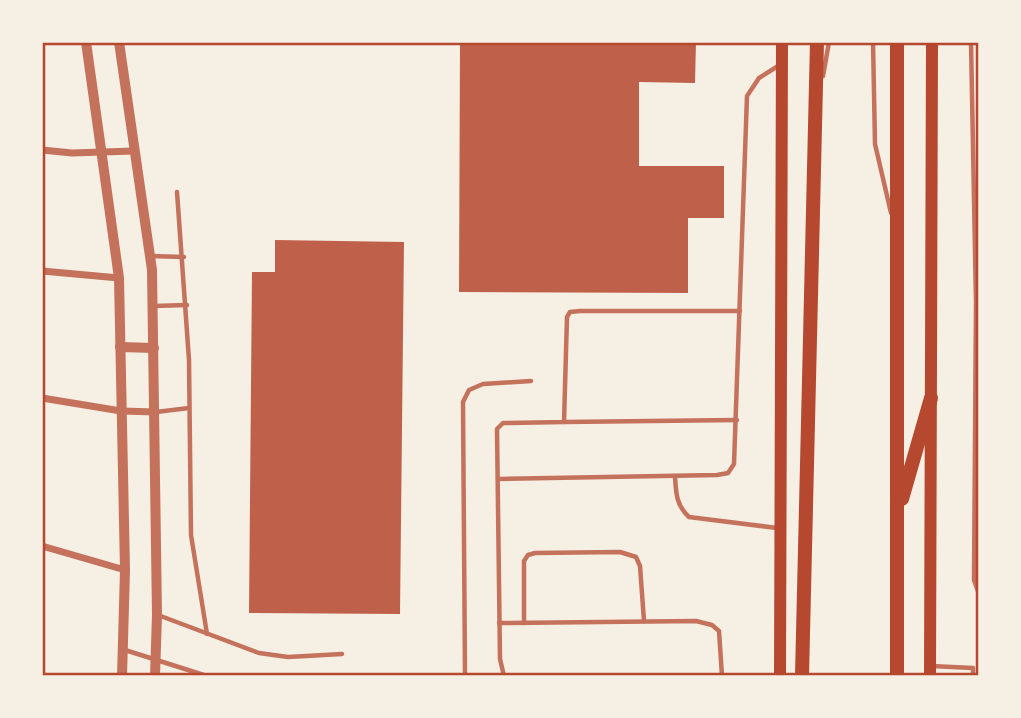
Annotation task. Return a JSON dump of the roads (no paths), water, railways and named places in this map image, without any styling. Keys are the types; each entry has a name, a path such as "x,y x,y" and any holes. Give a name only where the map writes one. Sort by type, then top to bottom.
{"highway":[{"path":"802,676 817,42"},
{"path":"897,42 897,676"},
{"path":"897,517 931,398"}],"main road":[{"path":"780,676 782,42"},
{"path":"930,671 932,42"}],"street":[{"path":"86,42 119,278 125,570 122,676"},
{"path":"119,42 150,256 153,306 156,412 155,676"},
{"path":"42,150 102,153 134,150"},
{"path":"42,271 119,278"},
{"path":"120,347 154,348"},
{"path":"42,398 121,411 156,412"},
{"path":"42,546 125,570"}],"lane":[{"path":"815,121 829,42"},
{"path":"873,42 875,144 897,234"},
{"path":"971,42 977,339 974,580 979,594"},
{"path":"498,479 728,473 736,454 747,96 759,78 782,64"},
{"path":"177,192 187,305 191,535 206,634"},
{"path":"150,256 184,257"},
{"path":"153,306 187,305"},
{"path":"564,422 564,325 570,312 740,311"},
{"path":"465,676 463,402 469,390 483,384 531,381"},
{"path":"156,412 189,408"},
{"path":"504,676 499,623 497,429 503,423 737,420"},
{"path":"675,476 676,498 680,509 688,517 782,529"},
{"path":"524,623 524,561 528,555 535,552 620,552 636,557 640,566 644,621"},
{"path":"157,615 260,653 288,657 342,654"},
{"path":"499,623 696,621 712,625 719,631 723,650 722,676"},
{"path":"123,649 155,657 207,676"},
{"path":"930,671 976,668 973,676"}]}
